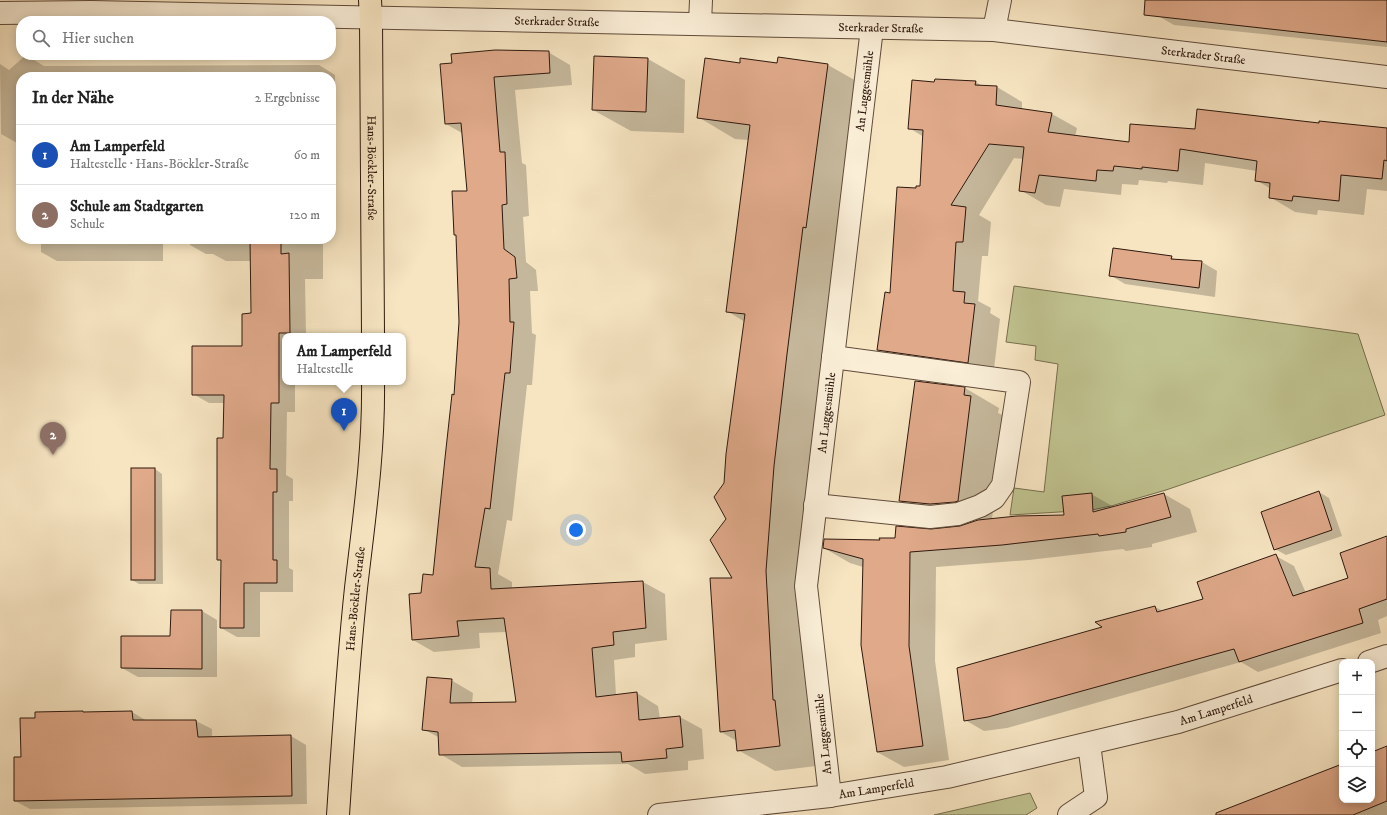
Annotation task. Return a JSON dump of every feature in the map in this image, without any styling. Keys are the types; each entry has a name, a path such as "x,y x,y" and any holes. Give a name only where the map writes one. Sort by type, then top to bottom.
{"main road":[{"name":"Hans-Böckler-Straße","path":"370,9 373,333"},
{"name":"Hans-Böckler-Straße","path":"338,815 346,697 374,425 373,385"}],"street":[{"path":"700,22 701,0"},
{"path":"994,30 1000,0"},
{"name":"Sterkrader Straße","path":"0,13 370,9 872,28 994,30 1387,77"},
{"name":"An Luggesmühle","path":"830,796 806,586 872,28"},
{"path":"815,506 930,517 958,514 980,506 994,498 1003,485 1019,382 833,357"},
{"path":"1375,660 1387,656"},
{"name":"Am Lamperfeld","path":"659,815 830,796 947,777 1178,722 1339,671"},
{"path":"1069,815 1096,796 1090,744"}],"green space":[{"path":"1014,286 1358,334 1385,415 1166,490 1111,506 1092,510 1010,515 1014,488 1044,492 1058,364 1035,360 1036,346 1006,342"},
{"path":"1030,793 1037,808 1026,815 934,815"}],"building":[{"path":"1145,0 1387,0 1387,42 1144,15"},
{"path":"495,50 549,51 550,73 494,77 500,152 505,152 507,204 502,205 504,249 515,257 517,278 509,279 510,322 514,322 510,373 505,373 490,509 485,508 475,567 490,568 491,589 643,581 646,628 613,632 614,645 592,648 596,697 637,692 639,720 680,716 683,747 666,749 667,758 622,762 621,752 439,755 438,732 422,730 427,677 452,679 450,703 516,702 504,618 457,621 459,636 412,640 409,594 421,593 423,574 433,575 452,394 454,395 459,322 456,235 454,235 452,191 467,191 461,123 445,124 440,64 452,63 451,54"},
{"path":"594,56 648,58 646,112 592,110"},
{"path":"778,57 828,64 806,228 803,227 787,354 774,466 766,571 773,700 775,700 780,746 737,751 735,730 720,732 710,578 732,578 710,540 726,519 714,497 724,483 726,454 745,314 726,312 750,125 697,118 705,58 740,63 740,58 777,63"},
{"path":"935,79 976,81 975,85 997,86 996,105 1052,113 1048,132 1129,142 1130,124 1195,129 1197,109 1319,123 1319,121 1387,128 1387,161 1384,160 1382,179 1341,175 1339,201 1293,196 1292,201 1269,198 1270,183 1255,181 1257,161 1180,149 1178,171 1114,166 1113,171 1097,170 1096,181 1039,175 1035,193 1019,191 1024,147 989,144 951,205 966,207 963,242 956,242 953,291 965,292 964,303 975,304 968,363 877,350 885,292 890,293 897,187 916,188 916,186 920,186 923,130 908,129 912,80 934,82"},
{"path":"250,244 281,244 281,254 289,253 290,333 279,333 279,403 271,403 270,469 277,469 277,492 273,492 273,560 277,560 277,583 244,583 244,628 220,628 221,560 217,560 217,438 223,438 224,395 192,395 192,346 242,346 242,314 251,313"},
{"path":"1113,248 1172,256 1171,259 1202,261 1199,288 1109,276"},
{"path":"915,381 965,387 964,395 971,396 958,501 930,504 899,501"},
{"path":"131,468 155,468 155,580 131,580"},
{"path":"1319,491 1332,530 1274,550 1261,512"},
{"path":"1092,493 1093,512 1164,493 1171,517 1126,529 1126,532 1099,536 1098,534 1002,545 910,552 909,646 923,746 877,752 861,645 863,559 823,548 824,539 880,540 879,538 895,538 896,526 931,529 960,526 978,520 1017,516 1064,515 1062,496"},
{"path":"1387,536 1387,599 1359,609 1363,623 1239,662 1234,649 988,717 964,721 957,668 1102,627 1095,622 1155,606 1157,612 1203,599 1197,582 1276,554 1293,596 1348,578 1340,553"},
{"path":"171,610 202,610 202,669 121,668 121,636 170,636"},
{"path":"132,711 133,720 196,720 198,737 291,735 292,796 14,801 14,757 21,757 20,718 35,718 35,712"},
{"path":"1387,746 1387,801 1353,815 1216,815 1216,813 1339,765 1339,803 1375,803 1375,751"}],"place":[{"name":"Am Lamperfeld","path":"344,431"},
{"name":"Schule am Stadtgarten","path":"53,455"}]}
